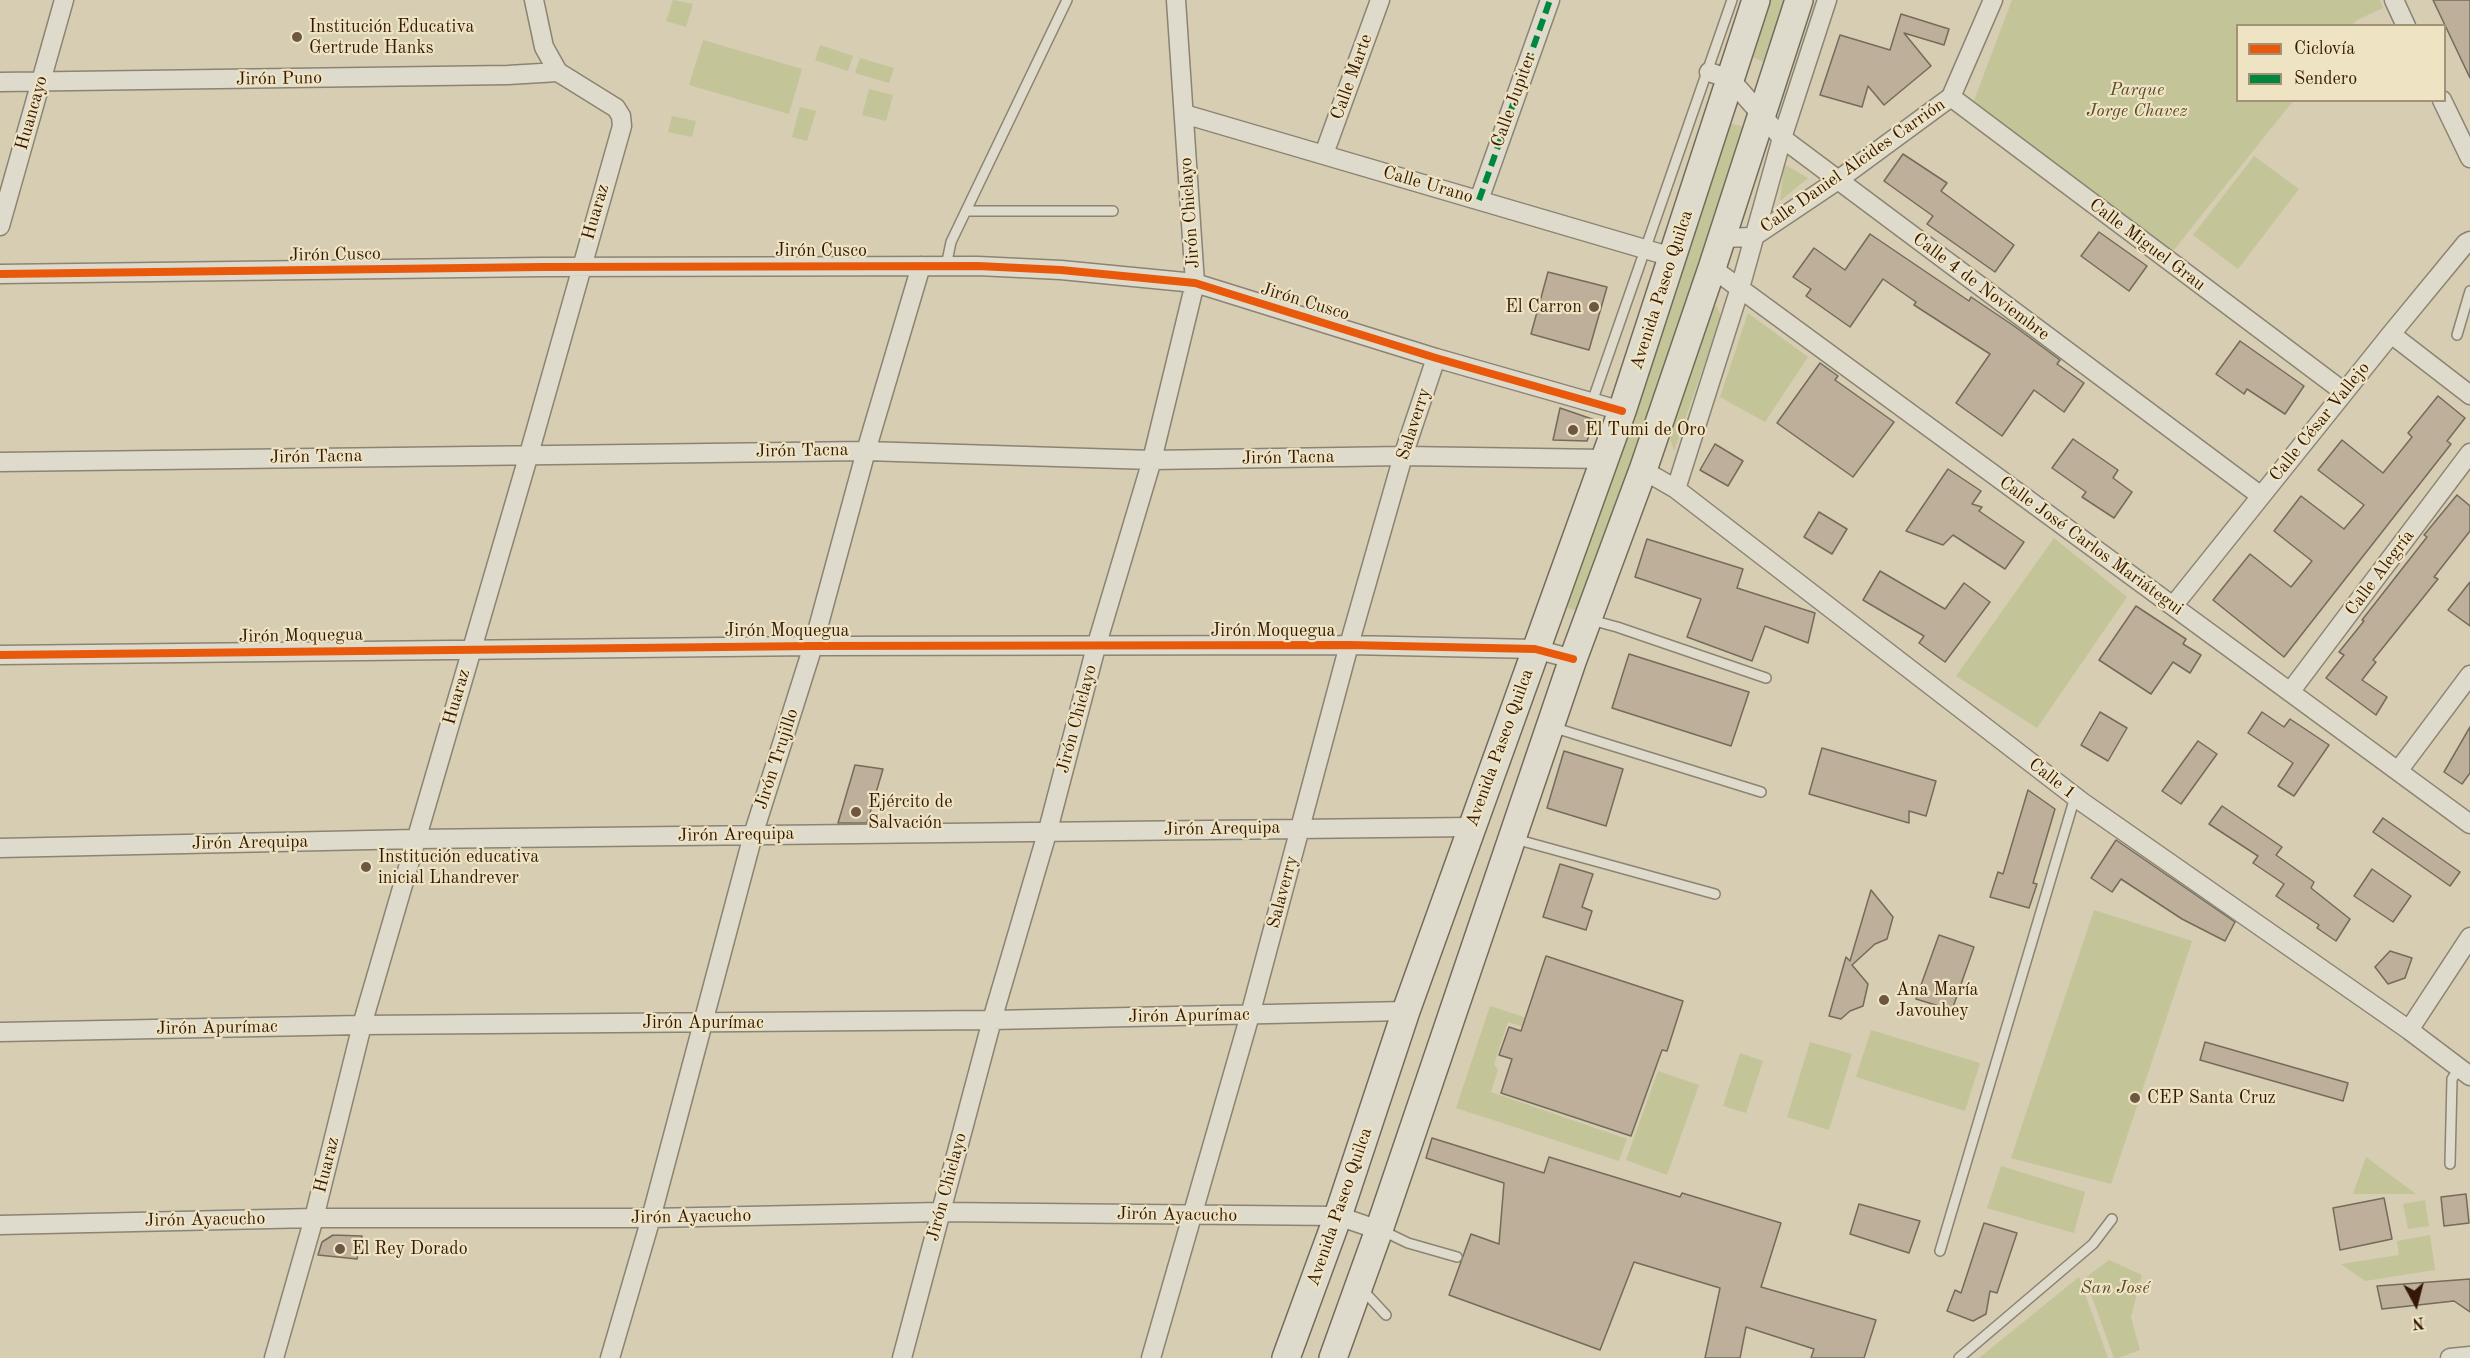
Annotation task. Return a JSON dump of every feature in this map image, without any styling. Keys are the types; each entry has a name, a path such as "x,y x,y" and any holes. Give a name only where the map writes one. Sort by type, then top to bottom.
{"main road":[{"name":"Avenida Paseo Quilca","path":"1286,1358 1338,1216 1406,1011 1622,411 1672,257 1720,75 1756,0"},
{"path":"1333,1358 1379,1230 1573,659 1643,470 1722,238 1799,0"}],"street":[{"name":"Huancayo","path":"0,226 64,0"},
{"name":"Huaraz","path":"274,1358 314,1218 362,1025 622,126 621,116 616,108 558,72 544,47 534,0"},
{"name":"Jirón Chiclayo","path":"902,1358 992,1020 1048,830 1096,647 1152,460 1195,283 1176,0"},
{"name":"Calle Marte","path":"1324,154 1380,0"},
{"name":"Calle Jupiter","path":"1479,200 1550,0"},
{"path":"1676,489 1740,288 1782,138 1827,0"},
{"name":"Calle Daniel Alcides Carrión","path":"1722,238 1754,237 1838,180 1951,97 1993,0"},
{"path":"2394,0 2405,24"},
{"name":"Jirón Puno","path":"0,82 496,75 558,72"},
{"name":"Calle 4 de Noviembre","path":"1720,75 1761,113 1782,138 2261,496"},
{"name":"Calle Miguel Grau","path":"1951,97 2344,392"},
{"path":"2443,102 2470,158"},
{"name":"Calle Urano","path":"1184,114 1672,257"},
{"name":"Calle César Vallejo","path":"2173,606 2391,334 2470,241"},
{"name":"Jirón Cusco","path":"0,274 921,266 1061,270 1195,283 1436,358 1622,411"},
{"name":"Jirón Trujillo","path":"610,1358 651,1218 753,835 813,646 866,451 921,266"},
{"name":"Calle José Carlos Mariátegui","path":"1712,268 2470,824"},
{"path":"2391,334 2470,395"},
{"name":"Salaverry","path":"1151,1358 1251,1015 1349,645 1403,456 1436,358"},
{"name":"Jirón Tacna","path":"0,462 866,451 1152,460 1403,456 1605,459"},
{"name":"Calle Alegría","path":"2290,692 2470,453"},
{"name":"Calle 1","path":"1643,470 1676,489 2075,797 2409,1030 2464,1072"},
{"name":"Jirón Moquegua","path":"0,655 472,648 1349,645 1535,650 1573,659"},
{"path":"2398,771 2470,675"},
{"name":"Jirón Arequipa","path":"0,848 416,839 1048,830 1472,827"},
{"path":"2409,1030 2470,937"},
{"name":"Jirón Apurímac","path":"0,1032 362,1025 992,1020 1406,1011"},
{"name":"Jirón Ayacucho","path":"0,1225 314,1218 651,1218 940,1212 1338,1216 1379,1230"},
{"path":"2450,1358 2470,1356"}],"lane":[{"path":"946,266 951,243 1067,0"},
{"path":"1592,402 1646,249 1720,75 1732,0"},
{"path":"967,212 1113,211"},
{"path":"2457,335 2470,291"},
{"path":"1589,619 1766,678"},
{"path":"1550,726 1761,792"},
{"path":"1940,1251 2075,797"},
{"path":"1513,838 1714,894"},
{"path":"2450,1164 2452,1079 2464,1072"},
{"path":"1959,1358 2093,1244 2112,1219"},
{"path":"1379,1230 1408,1243 1458,1257"},
{"path":"1359,1286 1386,1316"}],"green space":[{"path":"673,0 693,4 686,27 666,21"},
{"path":"1769,0 1788,0 1767,63 1750,56"},
{"name":"Parque Jorge Chavez","path":"2012,0 2380,0 2383,8 2353,24 2236,24 2236,102 2292,102 2173,251 1972,106"},
{"path":"703,40 802,69 789,114 689,85"},
{"path":"820,45 853,56 848,71 815,60"},
{"path":"860,58 894,68 889,83 855,73"},
{"path":"869,89 893,95 886,121 862,115"},
{"path":"800,107 816,111 807,141 792,137"},
{"path":"672,116 696,121 692,137 668,132"},
{"path":"1728,123 1745,127 1580,612 1562,606"},
{"path":"2254,156 2299,189 2238,269 2193,235"},
{"path":"1784,164 1808,178 1780,201"},
{"path":"1717,306 1721,317 1674,451 1667,429 1705,307"},
{"path":"1748,313 1808,357 1765,422 1720,397"},
{"path":"2054,538 2127,597 2037,728 1956,676"},
{"path":"2094,910 2192,941 2111,1184 2011,1158"},
{"path":"1490,1006 1629,1051 1626,1060 1508,1022 1494,1064 1498,1070 1491,1092 1627,1139 1619,1161 1456,1108"},
{"path":"1871,1030 1980,1063 1965,1111 1856,1077"},
{"path":"1810,1042 1852,1054 1829,1130 1787,1117"},
{"path":"1740,1053 1763,1061 1746,1113 1723,1106"},
{"path":"1658,1071 1699,1085 1667,1175 1626,1160"},
{"path":"2366,1157 2416,1194 2353,1194"},
{"path":"2001,1166 2085,1192 2074,1233 1987,1208"},
{"path":"2425,1200 2429,1226 2408,1229 2403,1204"},
{"path":"2430,1235 2435,1270 2365,1281 2341,1264 2399,1255 2397,1241"},
{"name":"San José","path":"2109,1260 2142,1275 2131,1317 2140,1350 2118,1358 2114,1358 2085,1278"},
{"path":"2079,1277 2108,1358 1979,1358"}],"building":[{"path":"2433,0 2470,0 2470,78 2446,24"},
{"path":"1901,14 1949,29 1944,45 1904,33 1931,66 1884,105 1868,86 1862,107 1820,95 1840,35 1890,50"},
{"path":"1903,154 1947,183 1941,191 2014,245 1995,272 1927,224 1933,216 1884,181"},
{"path":"2099,232 2147,266 2129,291 2081,256"},
{"path":"1870,234 1969,301 1971,297 2060,360 2057,364 2084,383 2064,412 2034,390 2002,436 1956,403 1990,354 1914,305 1916,302 1883,279 1850,327 1806,296 1811,289 1793,277 1814,248 1845,270"},
{"path":"1548,272 1607,287 1589,350 1531,334"},
{"path":"2240,341 2304,386 2285,414 2247,389 2244,394 2216,374"},
{"path":"1820,363 1838,376 1835,380 1894,422 1853,477 1777,423"},
{"path":"2438,396 2465,418 2447,441 2451,444 2284,657 2213,600 2250,554 2291,587 2312,561 2274,531 2301,496 2344,529 2364,505 2318,470 2342,440 2383,473 2412,437 2408,433"},
{"name":"El Tumi de Oro","path":"1560,408 1595,420 1587,441 1553,440"},
{"path":"2073,439 2118,470 2113,478 2132,492 2114,518 2082,497 2086,492 2052,468"},
{"path":"1715,444 1743,461 1728,486 1700,470"},
{"path":"1948,469 1981,491 1972,504 1982,507 1979,511 2024,542 2005,569 1953,535 1943,545 1906,531"},
{"path":"2457,495 2470,506 2470,531 2434,577 2438,579 2373,660 2376,662 2362,680 2387,697 2376,715 2326,678 2344,655 2339,652 2427,537 2424,535"},
{"path":"1819,512 1847,529 1832,554 1804,537"},
{"path":"1647,539 1743,569 1737,588 1815,613 1808,643 1765,626 1752,661 1687,637 1701,599 1635,577"},
{"path":"1880,571 1945,609 1964,583 1990,602 1945,662 1919,643 1924,636 1863,600"},
{"path":"2470,582 2470,626 2448,610"},
{"path":"2136,606 2186,639 2183,644 2201,655 2190,673 2173,662 2151,694 2099,660"},
{"path":"1629,654 1749,692 1731,746 1612,708"},
{"path":"2100,712 2127,728 2108,761 2081,745"},
{"path":"2262,712 2284,727 2290,719 2329,745 2294,796 2278,786 2293,763 2248,733"},
{"path":"2470,727 2470,773 2462,784 2444,772"},
{"path":"2198,741 2217,754 2181,804 2162,791"},
{"path":"1822,748 1936,781 1926,816 1909,811 1909,823 1809,794"},
{"path":"1564,751 1623,769 1606,826 1547,808"},
{"path":"855,765 883,769 867,823 838,823"},
{"path":"2028,790 2055,809 2033,883 2037,884 2029,908 1990,897 1998,872 2003,874"},
{"path":"2222,806 2282,847 2276,855 2314,882 2311,888 2350,919 2336,941 2317,928 2319,925 2276,896 2284,884 2253,863 2258,856 2209,824"},
{"path":"2383,818 2460,872 2450,886 2373,832"},
{"path":"2116,840 2235,922 2225,941 2182,919 2121,879 2112,892 2091,878"},
{"path":"1560,864 1593,874 1582,907 1592,911 1586,930 1543,917"},
{"path":"2372,869 2411,896 2393,922 2354,896"},
{"path":"1871,890 1893,917 1887,939 1875,944 1852,965 1868,984 1863,1006 1850,1011 1841,1019 1829,1016 1846,957 1850,961"},
{"path":"1939,935 1974,947 1952,1010 1916,999"},
{"path":"2390,951 2412,958 2405,978 2388,984 2375,967"},
{"path":"1546,956 1683,1001 1667,1051 1662,1050 1631,1136 1501,1093 1512,1059 1499,1055 1509,1027 1521,1031"},
{"path":"2205,1042 2348,1083 2343,1101 2200,1060"},
{"path":"1432,1138 1544,1173 1549,1157 1680,1197 1682,1193 1781,1223 1761,1287 1876,1320 1864,1358 1811,1358 1814,1349 1746,1327 1740,1358 1705,1358 1720,1288 1634,1262 1600,1350 1449,1295 1471,1234 1499,1244 1504,1183 1426,1158"},
{"path":"2466,1194 2469,1223 2444,1226 2441,1197"},
{"path":"2384,1198 2392,1239 2340,1250 2333,1208"},
{"path":"1859,1204 1920,1221 1909,1253 1850,1234"},
{"path":"1984,1223 2017,1233 1997,1293 1990,1291 1986,1314 1973,1321 1947,1311 1955,1290 1961,1293"},
{"name":"El Rey Dorado","path":"333,1235 362,1236 357,1259 318,1255 322,1242"},
{"path":"2470,1279 2470,1312 2454,1301 2382,1309 2377,1286"}],"marked path":[{"path":"1479,200 1550,0"}],"cycle path":[{"path":"0,274 542,267 978,266 1061,270 1195,283 1436,358 1622,411"},
{"path":"0,655 813,646 1349,645 1535,649 1573,659"}],"place":[{"name":"Institución Educativa Gertrude Hanks","path":"297,37"},
{"name":"El Carron","path":"1594,307"},
{"name":"El Tumi de Oro","path":"1573,430"},
{"name":"Ejército de Salvación","path":"856,812"},
{"name":"Institución educativa inicial Lhandrever","path":"366,867"},
{"name":"Ana María Javouhey","path":"1884,1000"},
{"name":"CEP Santa Cruz","path":"2135,1098"},
{"name":"El Rey Dorado","path":"340,1249"}]}
